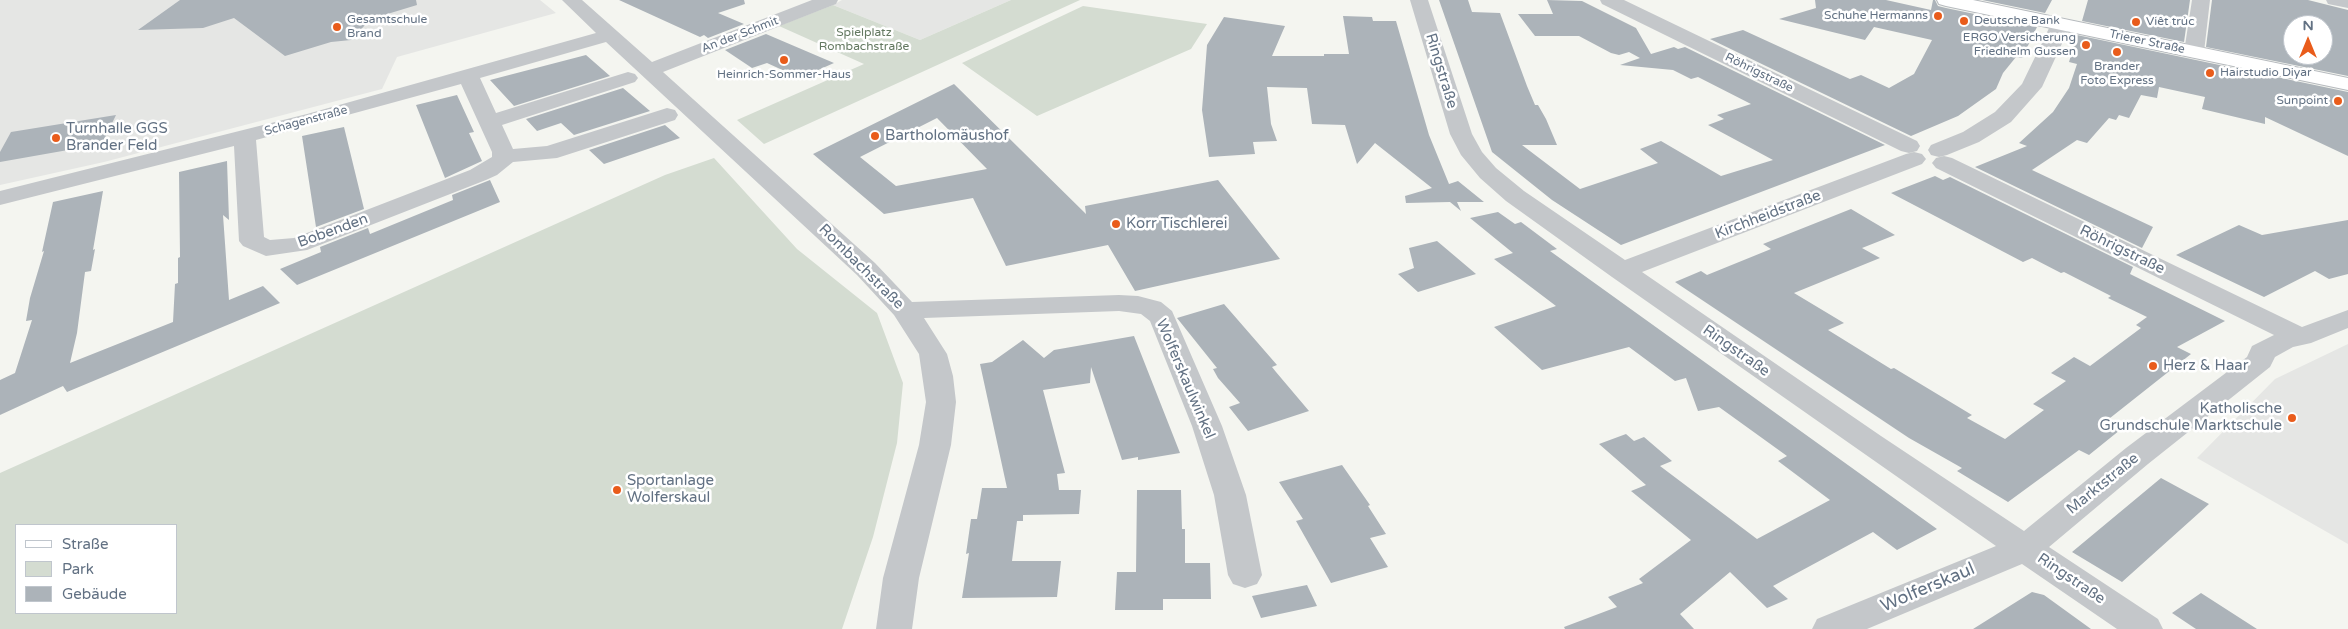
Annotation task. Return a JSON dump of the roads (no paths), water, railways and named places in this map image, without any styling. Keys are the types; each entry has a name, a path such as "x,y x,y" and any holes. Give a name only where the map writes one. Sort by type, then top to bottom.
{"main road":[{"name":"Trierer Straße","path":"1946,0 2348,84"}],"street":[{"name":"Rombachstraße","path":"571,0 609,35 639,74 866,269 905,310 933,354 941,402 935,445 901,578 894,629"},
{"name":"An der Schmit","path":"639,74 829,0"},
{"name":"Ringstraße","path":"1418,0 1459,128 1472,154 1488,173 1515,196 1870,444 2145,629"},
{"name":"Röhrigstraße","path":"1609,0 1912,153"},
{"path":"2194,52 2201,0"},
{"path":"2335,0 2348,2"},
{"path":"1912,153 1931,164 2004,117 2031,86 2061,24"},
{"name":"Schagenstraße","path":"0,198 245,137 609,35"},
{"path":"489,122 639,74"},
{"path":"468,76 504,156 549,154 667,115"},
{"name":"Bobenden","path":"245,137 252,241 266,248 283,248 312,240 489,170 502,161 504,156"},
{"name":"Kirchheidstraße","path":"1621,271 1912,153"},
{"name":"Röhrigstraße","path":"1941,156 2301,337"},
{"name":"Wolferskaulwinkel","path":"905,310 1119,303 1138,304 1151,308 1162,317 1207,426 1230,495 1245,575"},
{"path":"2301,337 2348,318"},
{"name":"Marktstraße","path":"2026,548 2144,451 2260,361 2262,352 2284,341 2301,337"},
{"name":"Wolferskaul","path":"1830,629 2026,548"}],"place":[{"name":"Schuhe Hermanns","path":"1938,16"},
{"name":"Deutsche Bank","path":"1964,21"},
{"name":"Viêt trúc","path":"2136,22"},
{"name":"Gesamtschule Brand","path":"337,27"},
{"name":"ERGO Versicherung Friedhelm Gussen","path":"2086,45"},
{"name":"Brander Foto Express","path":"2117,52"},
{"name":"Heinrich-Sommer-Haus","path":"784,60"},
{"name":"Hairstudio Diyar","path":"2210,73"},
{"name":"Sunpoint","path":"2338,101"},
{"name":"Bartholomäushof","path":"875,136"},
{"name":"Turnhalle GGS Brander Feld","path":"56,138"},
{"name":"Korr Tischlerei","path":"1116,224"},
{"name":"Herz & Haar","path":"2153,366"},
{"name":"Katholische Grundschule Marktschule","path":"2292,418"},
{"name":"Sportanlage Wolferskaul","path":"617,490"}],"park label":[{"name":"Spielplatz Rombachstraße","path":"864,40"}]}
